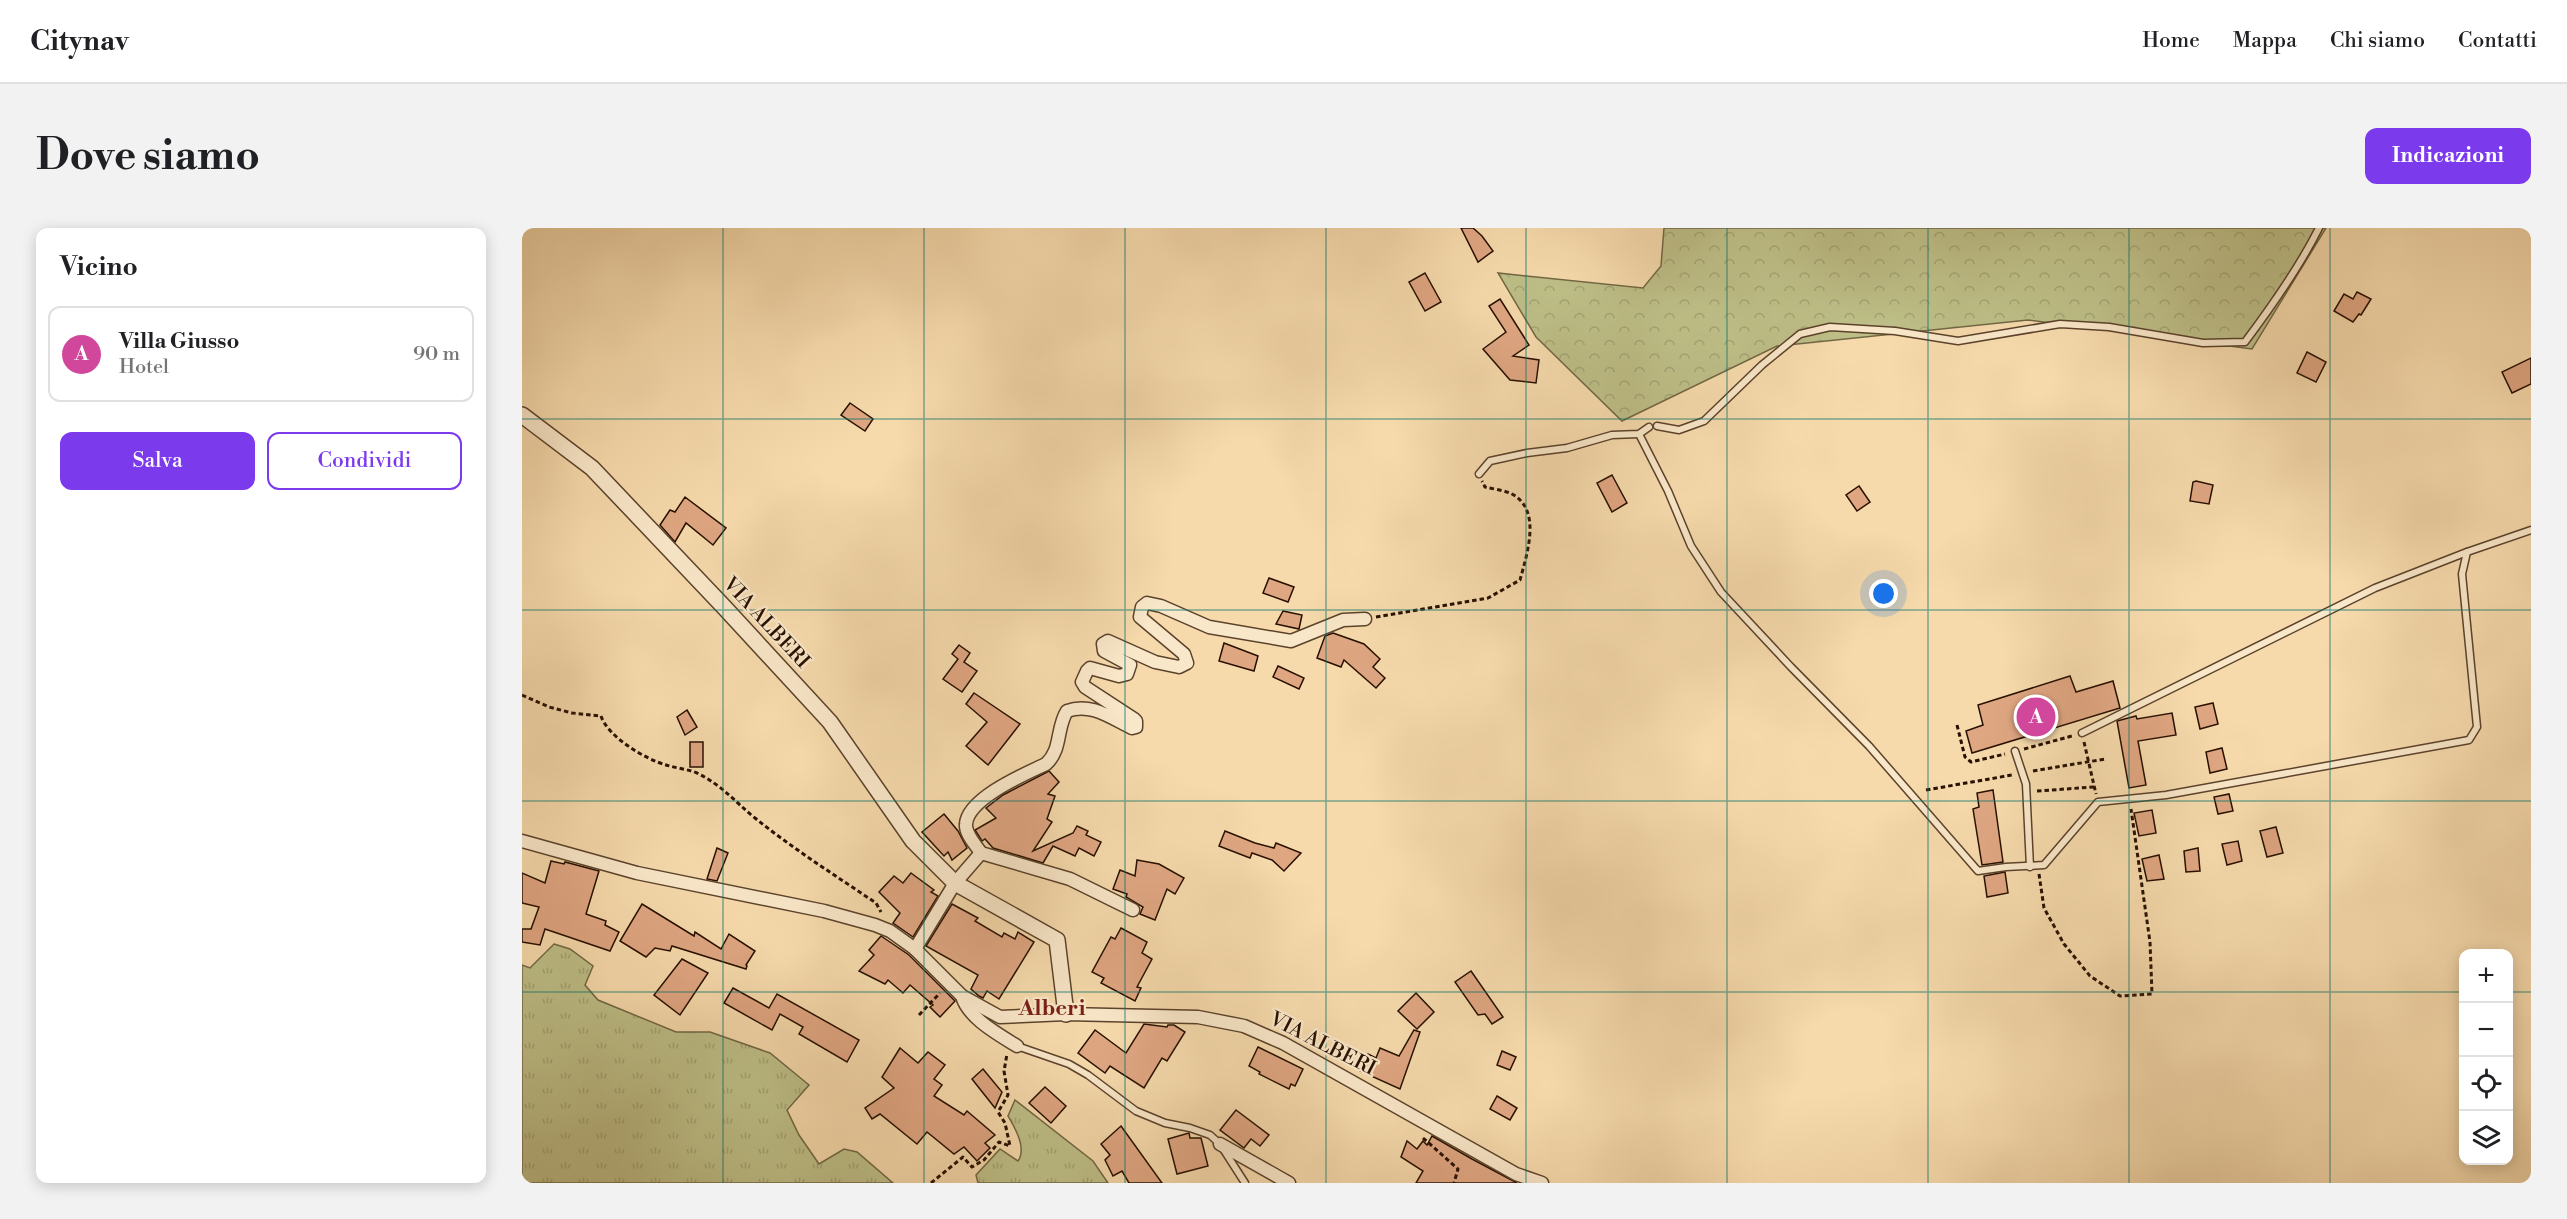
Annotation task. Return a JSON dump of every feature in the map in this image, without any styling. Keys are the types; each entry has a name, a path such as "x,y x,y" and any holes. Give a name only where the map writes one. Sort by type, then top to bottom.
{"street":[{"name":"VIA ALBERI","path":"522,415 592,468 747,632 830,722 913,840 955,883 1057,940 1066,1014"},
{"path":"1133,910 1070,879 981,853 967,832 966,823 969,816 982,799 1053,758 1063,717 1067,711 1094,710 1132,728 1136,727 1134,718 1085,687 1082,682 1086,671 1090,669 1119,676 1127,674 1130,665 1104,651 1103,644 1108,641 1155,662 1179,667 1187,663 1184,654 1140,617 1142,607 1148,603 1161,606 1209,627 1291,641 1343,620 1365,619"},
{"name":"VIA ALBERI","path":"522,841 637,873 824,911 890,931 915,949 962,996 1000,1017 1066,1014 1197,1017 1244,1026 1283,1042 1516,1174 1542,1183"},
{"path":"915,949 955,883 981,853"},
{"name":"VIA ALBERI","path":"962,996 965,1006 1013,1043"},
{"path":"1220,1144 1289,1183"}],"lane":[{"path":"1657,426 1679,430 1704,421 1762,365 1800,334 1830,327 1894,331 1958,341 2060,324 2109,327 2203,343 2245,342 2308,251 2319,228"},
{"path":"1479,474 1490,462 1527,453 1567,448 1612,435 1639,434 1649,427"},
{"path":"1639,434 1668,491 1691,546 1721,592 1869,746 1978,871 2044,865 2098,802 2166,795 2469,740 2477,727 2462,574 2467,552"},
{"path":"2082,733 2374,588 2531,530"},
{"path":"2015,751 2024,772 2030,867"},
{"name":"VIA ALBERI","path":"1013,1043 1069,1064 1088,1075 1136,1111 1165,1123 1210,1135 1220,1144 1245,1183"}],"path":[{"path":"1365,619 1488,598 1520,580 1529,536 1528,509 1512,495 1485,487 1479,474"},
{"path":"522,695 549,707 572,713 601,716 612,732 639,754 664,765 694,772 714,783 732,795 756,818 876,903 890,931"},
{"path":"2089,762 2098,802"},
{"path":"2026,792 2094,787"},
{"path":"2038,866 2044,908 2064,944 2090,976 2120,996 2152,994 2150,942 2130,799"},
{"path":"920,1015 949,983"},
{"path":"931,1183 963,1157 972,1167 984,1160 999,1142 1010,1146 1005,1124 998,1112 1008,1095 1004,1071 1013,1043"},
{"path":"1408,1114 1417,1134 1458,1169 1454,1183"}],"green space":[{"path":"1664,228 2326,228 2252,349 2028,320 1777,346 1622,421 1536,337 1498,273 1643,288 1661,266"},
{"path":"554,944 570,949 593,966 585,985 598,1000 676,1032 710,1032 770,1053 809,1085 787,1110 799,1135 819,1164 844,1149 857,1152 893,1183 522,1183 522,965 530,968"},
{"path":"1015,1100 1093,1161 1108,1183 978,1183 976,1175 1000,1149 1018,1161 1021,1144 1008,1116"}],"building":[{"path":"1461,228 1473,228 1493,251 1478,262"},
{"path":"1425,273 1441,302 1425,311 1409,282"},
{"path":"2357,292 2371,299 2361,315 2359,314 2353,322 2334,311 2344,294 2353,299"},
{"path":"1500,299 1529,345 1513,356 1539,360 1536,383 1510,380 1483,349 1506,332 1489,306"},
{"path":"2307,352 2326,362 2316,382 2297,373"},
{"path":"2531,358 2531,384 2512,393 2502,372"},
{"path":"850,403 873,419 865,431 841,415"},
{"path":"1612,475 1627,503 1612,512 1597,483"},
{"path":"2193,482 2213,485 2209,504 2190,501"},
{"path":"1859,486 1870,502 1857,511 1846,495"},
{"path":"685,497 726,528 713,545 686,523 675,542 660,525 670,510 675,512"},
{"path":"1269,578 1294,587 1288,602 1263,593"},
{"path":"1283,611 1302,615 1299,629 1276,624"},
{"path":"1333,633 1364,644 1380,659 1373,667 1385,678 1376,688 1344,660 1341,667 1317,658 1325,636"},
{"path":"1224,643 1258,656 1254,671 1219,661"},
{"path":"959,645 970,653 964,662 977,671 962,692 943,679 958,659 952,654"},
{"path":"1278,666 1304,678 1299,689 1273,677"},
{"path":"2070,676 2076,692 2113,681 2120,708 1972,753 1966,731 1983,725 1978,705"},
{"path":"974,693 1020,724 988,765 966,746 987,722 966,704"},
{"path":"2213,703 2218,724 2200,729 2195,707"},
{"path":"687,710 697,727 685,735 677,717"},
{"path":"2172,713 2176,735 2138,741 2146,785 2129,788 2117,721 2136,716 2137,719"},
{"path":"690,742 703,742 703,767 690,767"},
{"path":"2222,748 2227,769 2210,773 2206,752"},
{"path":"1049,771 1059,782 1048,794 1055,796 1047,819 1052,822 1033,851 1073,833 1077,826 1088,831 1086,835 1101,842 1094,856 1079,848 1075,856 1053,846 1043,863 993,848 985,839 982,841 975,830 996,818 986,808 1003,795"},
{"path":"1993,790 2003,862 1982,865 1973,809 1979,807 1977,793"},
{"path":"2229,794 2233,811 2218,814 2214,797"},
{"path":"2152,810 2156,833 2139,836 2134,813"},
{"path":"944,814 958,831 967,848 952,860 948,852 944,856 922,832"},
{"path":"2276,827 2283,853 2267,857 2260,831"},
{"path":"1225,831 1255,843 1274,848 1276,843 1301,853 1284,871 1272,860 1252,853 1250,858 1219,846"},
{"path":"2238,841 2242,861 2227,865 2222,844"},
{"path":"717,848 728,853 717,881 707,879"},
{"path":"2198,848 2200,871 2186,872 2184,851"},
{"path":"2159,855 2164,879 2147,881 2142,859"},
{"path":"1137,860 1159,864 1184,878 1175,894 1167,889 1155,920 1140,914 1143,907 1126,897 1127,894 1113,889 1120,870 1135,876"},
{"path":"551,861 564,864 565,862 599,871 586,914 606,921 605,925 619,932 610,951 545,929 540,945 522,942 522,929 531,929 539,907 522,903 522,873 545,883"},
{"path":"2005,872 2008,893 1987,897 1984,876"},
{"path":"911,873 934,890 931,892 938,896 913,937 893,923 900,913 879,892 894,876 903,883"},
{"path":"642,904 694,936 695,932 721,949 729,934 755,951 746,969 672,946 670,951 655,948 646,957 620,941"},
{"path":"952,904 978,918 975,921 1002,937 1004,933 1015,939 1018,932 1034,942 999,999 987,991 983,998 979,996 971,989 978,975 926,946"},
{"path":"1121,928 1147,942 1142,953 1152,959 1137,987 1141,988 1135,1001 1101,983 1104,978 1092,972 1111,937 1115,939"},
{"path":"881,936 909,955 955,1001 940,1017 930,1007 933,1005 910,985 903,993 888,980 885,984 859,971 874,955 869,950"},
{"path":"682,959 708,973 680,1015 654,995"},
{"path":"1471,971 1503,1017 1492,1024 1485,1014 1478,1015 1455,982"},
{"path":"733,988 769,1008 777,994 859,1040 847,1062 799,1034 803,1027 780,1014 772,1030 724,1003"},
{"path":"1416,993 1434,1012 1417,1029 1398,1011"},
{"path":"1144,1024 1167,1027 1174,1025 1185,1032 1167,1061 1162,1058 1144,1088 1110,1066 1105,1073 1078,1053 1095,1030 1126,1053"},
{"path":"1414,1030 1420,1032 1400,1089 1360,1071 1368,1054 1376,1058 1380,1048 1399,1056"},
{"path":"1258,1047 1303,1069 1295,1086 1291,1084 1289,1089 1259,1074 1260,1072 1249,1066"},
{"path":"900,1048 918,1063 928,1052 945,1065 934,1079 942,1085 934,1096 964,1115 967,1111 995,1135 985,1143 990,1148 977,1161 964,1147 954,1154 927,1132 917,1144 880,1114 872,1119 865,1108 894,1088 882,1077"},
{"path":"1502,1051 1516,1057 1510,1070 1497,1065"},
{"path":"983,1069 1002,1092 995,1108 972,1079"},
{"path":"1045,1087 1066,1106 1051,1123 1029,1103"},
{"path":"1497,1096 1517,1108 1510,1120 1490,1109"},
{"path":"1236,1110 1269,1135 1260,1146 1251,1139 1244,1148 1220,1130"},
{"path":"1121,1126 1162,1183 1129,1183 1122,1171 1113,1176 1105,1160 1110,1155 1101,1144"},
{"path":"1189,1133 1190,1138 1201,1138 1208,1166 1177,1174 1168,1139"},
{"path":"1432,1136 1517,1183 1416,1183 1423,1171 1401,1157 1407,1141 1417,1149 1423,1141 1427,1145"}],"place":[{"name":"Villa Giusso","path":"2036,717"}],"district":[{"name":"Alberi","path":"1052,1007"}]}
